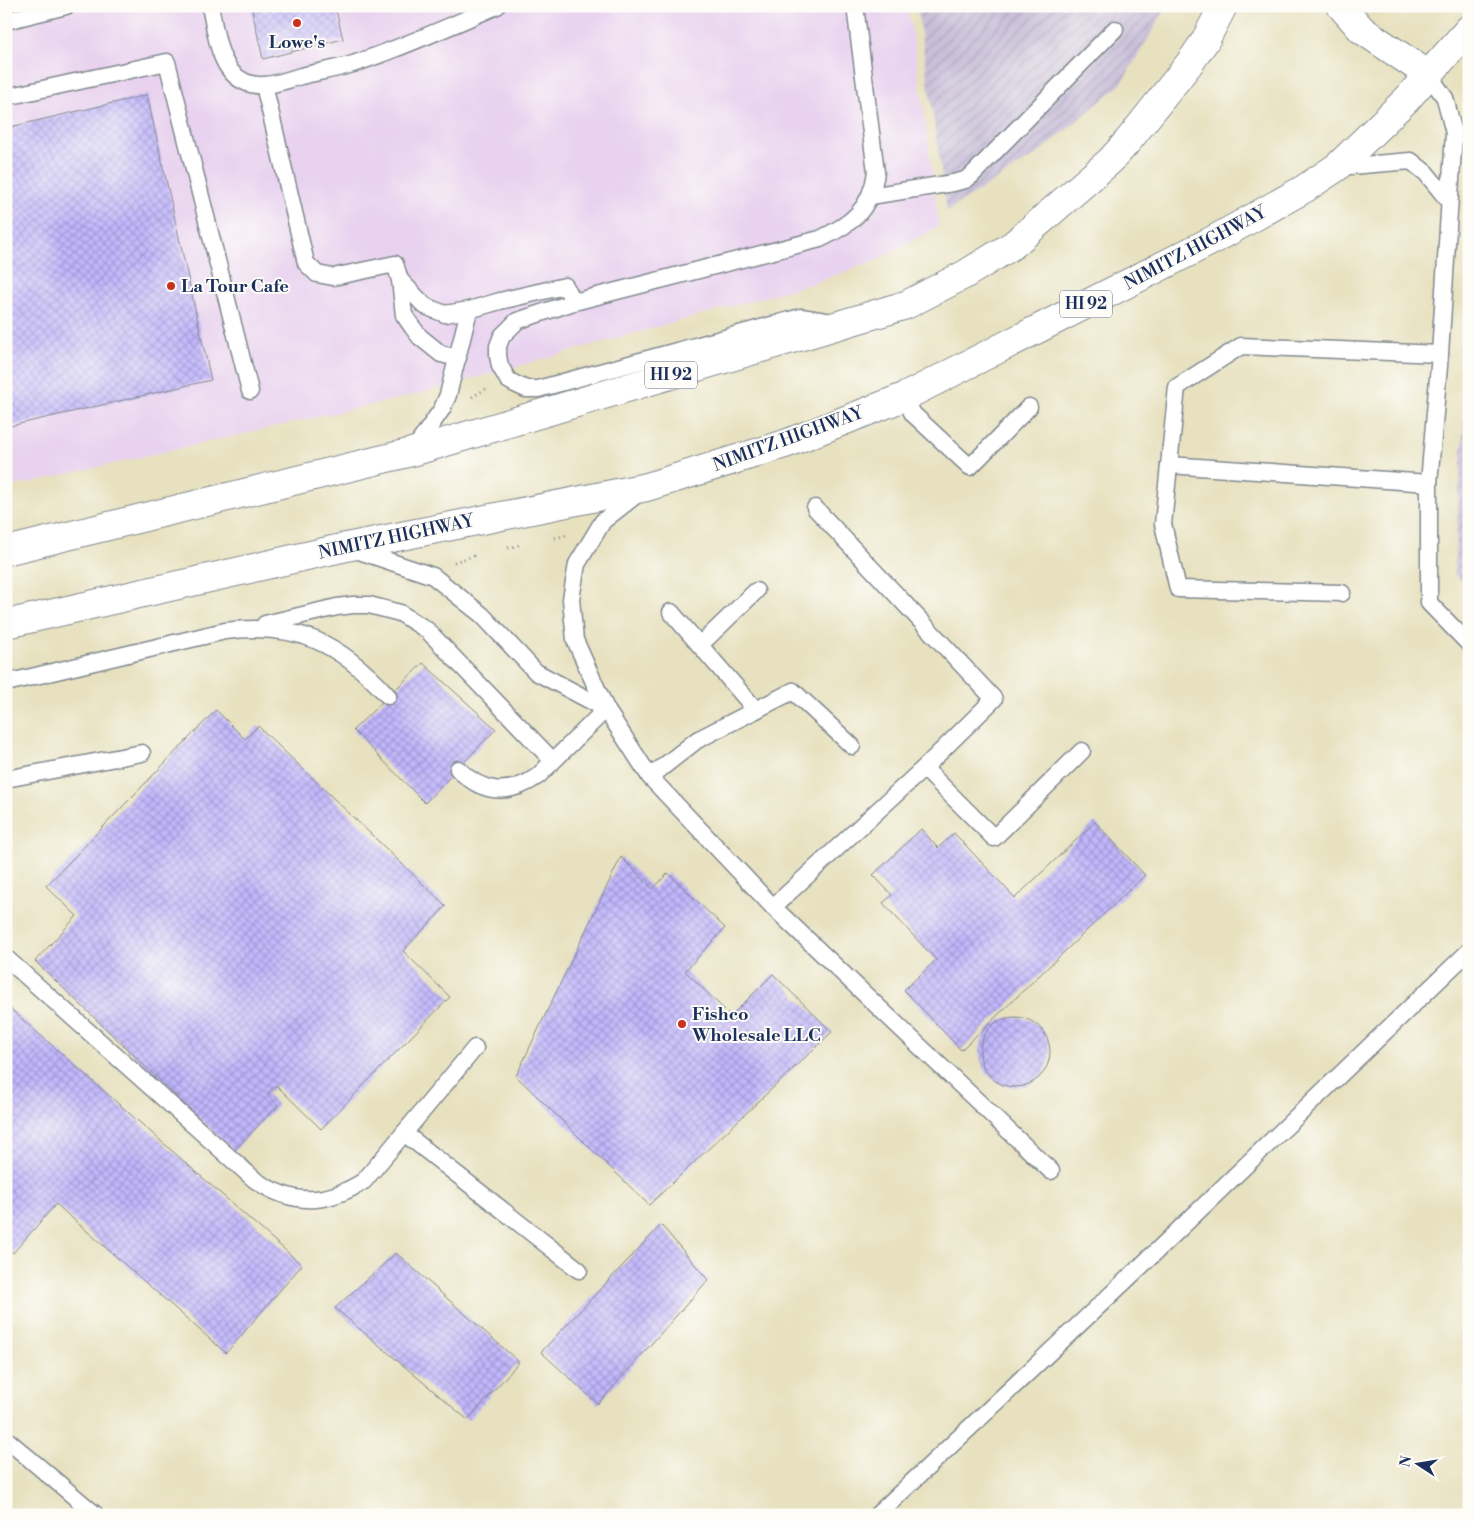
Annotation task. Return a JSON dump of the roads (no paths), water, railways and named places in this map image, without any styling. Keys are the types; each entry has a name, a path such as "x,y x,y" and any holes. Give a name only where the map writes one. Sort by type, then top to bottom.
{"main road":[{"name":"HI 92","path":"6,551 412,452 906,305 964,275 1013,244 1110,161 1189,64 1205,41 1223,6"},
{"path":"1340,6 1362,30 1429,75"},
{"name":"NIMITZ HIGHWAY","path":"6,624 346,547 646,487 785,444 904,397 1215,239 1304,189 1337,167 1429,75 1469,29"}],"lane":[{"path":"6,20 66,6"},
{"path":"210,6 223,59 228,68 235,76 246,83 264,85 352,64 426,37 497,6"},
{"path":"841,324 801,317 538,389 526,389 508,380 500,366 498,356 498,346 502,336 517,321 574,302 820,239 836,231 856,216 870,196 876,172 855,6"},
{"path":"870,196 953,183 965,180 971,176 1116,29"},
{"path":"6,97 167,62 250,391"},
{"path":"1429,75 1445,98 1454,133 1448,200 1440,354 1429,483 1429,603 1469,644"},
{"path":"264,85 306,263 317,274 333,277 395,264 400,280 404,315 420,337 441,354 458,358"},
{"path":"1337,167 1411,161 1426,173 1448,200"},
{"path":"400,280 425,306 445,314 469,310 500,300 565,286 574,302"},
{"path":"412,452 442,409 453,381 469,310"},
{"path":"1342,593 1178,589 1163,524 1177,387 1241,346 1440,354"},
{"path":"904,397 913,414 970,467 1029,407"},
{"path":"1169,465 1429,483"},
{"path":"646,487 603,521 577,564 571,599 575,640 606,709 650,778 773,907 1051,1171"},
{"path":"773,907 924,768 994,699 816,508"},
{"path":"346,547 433,576 482,615 536,672 606,709"},
{"path":"700,645 756,591"},
{"path":"6,683 225,631 249,628 337,607 369,605 400,613 415,620 433,635 553,761"},
{"path":"671,612 756,710"},
{"path":"249,628 273,629 296,633 317,640 355,662 388,696"},
{"path":"650,778 698,740 793,691 852,746"},
{"path":"458,769 476,784 499,790 513,789 527,784 538,776 606,709"},
{"path":"924,768 994,838 1082,751"},
{"path":"6,778 142,753"},
{"path":"877,1515 1140,1267 1469,951"},
{"path":"6,958 255,1180 269,1190 302,1200 319,1200 343,1193 364,1181 475,1048"},
{"path":"404,1133 580,1270"},
{"path":"6,1439 96,1515"}],"place":[{"name":"Lowe's","path":"297,23"},
{"name":"La Tour Cafe","path":"171,286"},
{"name":"Fishco Wholesale LLC","path":"682,1024"}]}
